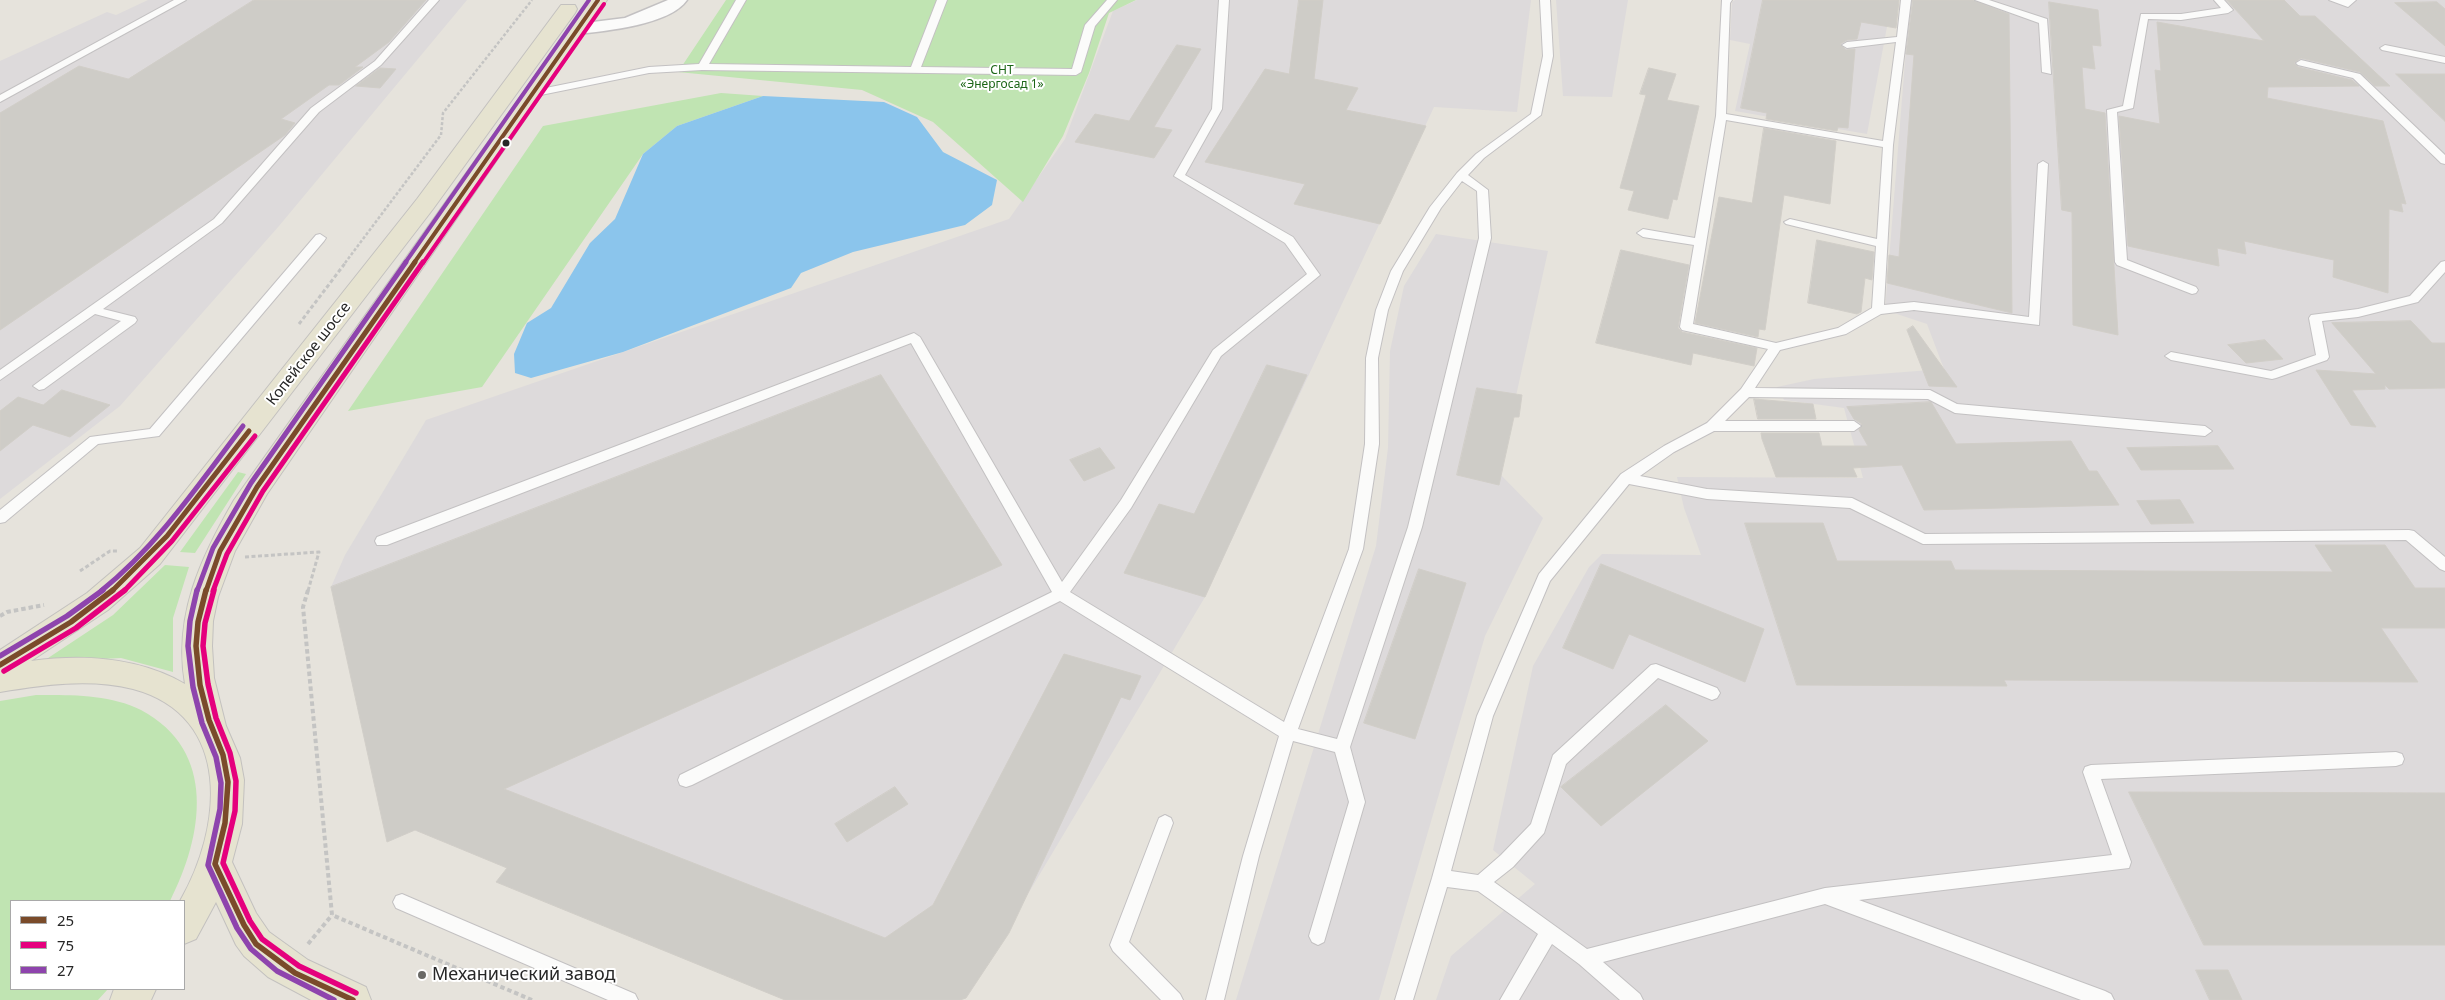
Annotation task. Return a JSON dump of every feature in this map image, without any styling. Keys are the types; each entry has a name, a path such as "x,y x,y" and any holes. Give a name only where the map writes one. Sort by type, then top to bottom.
{"main road":[{"name":"Копейское шоссе","path":"0,665 46,637 114,589 150,556 419,212 575,0"},
{"name":"Копейское шоссе","path":"185,925 198,903 215,864 226,824 229,787 223,755 211,728 198,670 198,636 202,600 216,559 236,519 257,487 598,0"},
{"path":"0,679 41,672 78,670 121,674 144,680 171,691 193,708 211,728"},
{"path":"215,864 249,934 263,951 288,968 354,1000"},
{"path":"128,1000 137,990"}],"street":[{"path":"577,29 629,22 674,4 678,0"}],"lane":[{"path":"0,99 181,0"},
{"path":"0,376 218,221 315,110 378,63 434,0"},
{"path":"702,67 741,0"},
{"path":"915,69 942,0"},
{"path":"531,94 649,70 702,67 1076,72 1090,25 1112,0"},
{"path":"686,780 1061,594 1126,504 1217,353 1314,275 1289,240 1179,176 1216,109 1224,0"},
{"path":"1215,1000 1251,856 1288,734 1356,549 1372,444 1372,358 1382,310 1397,271 1436,207 1460,175 1480,156 1536,115 1548,56 1545,0"},
{"path":"1727,0 1725,2 1721,116 1686,327 1776,347 1842,331 1878,310 1914,306 2035,322 2043,164"},
{"path":"1878,310 1888,145 1906,0"},
{"path":"1980,0 2044,21 2047,72"},
{"path":"2192,290 2121,262 2112,110 2128,108 2144,16 2181,17 2228,10 2219,0"},
{"path":"2334,0 2348,4 2351,0"},
{"path":"1847,45 1901,39"},
{"path":"2386,48 2445,60"},
{"path":"2301,63 2356,76 2445,161"},
{"path":"1721,116 1888,145"},
{"path":"1318,936 1357,802 1342,747 1415,527 1485,238 1482,190 1460,175"},
{"path":"1790,222 1882,244"},
{"path":"1643,233 1700,242"},
{"path":"0,518 95,440 154,433 320,238"},
{"path":"2171,356 2272,375 2323,358 2315,318 2358,313 2414,299 2445,265"},
{"path":"39,386 131,320 93,310"},
{"path":"382,542 914,338 1061,594 1288,734 1342,747"},
{"path":"1404,1000 1441,878 1485,716 1544,578 1626,478 1669,449 1712,426 1746,392 1776,347"},
{"path":"1746,392 1930,395 1955,408 2205,431"},
{"path":"1712,426 1854,426"},
{"path":"1626,478 1707,494 1852,503 1923,539 2409,535 2445,565"},
{"path":"1481,883 1508,861 1538,828 1559,760 1656,670 1712,693"},
{"path":"1585,958 1825,896 2123,862 2091,772 2396,759"},
{"path":"1165,823 1119,945 1174,1000"},
{"path":"1441,878 1481,883 1585,958 1634,1000"},
{"path":"1825,896 2106,1000"},
{"path":"402,902 629,1000"},
{"path":"1509,1000 1549,932"}],"path":[{"path":"298,325 441,135 443,113 532,0"},
{"path":"80,571 110,551 119,552"},
{"path":"244,557 319,552 303,607 332,915 304,949"},
{"path":"332,915 532,1000"}],"shaded area":[{"path":"148,0 467,0 279,226 120,406 0,499 0,61 107,12 116,15"},
{"path":"1137,0 1531,0 1517,112 1434,107 1205,597 966,998 960,1000 507,868 415,830 387,842 331,587 345,555 426,420 1009,219 1065,139 1113,11"},
{"path":"1556,0 1628,0 1612,97 1563,96"},
{"path":"1735,0 1892,0 1867,134 1735,111 1750,44 1730,40 1732,2"},
{"path":"1910,0 1926,0 1991,10 1984,0 2445,0 2445,1000 1436,1000 1451,956 1535,884 1493,850 1533,666 1589,567 1602,554 1701,555 1684,508 1677,477 1863,478 1844,408 1784,400 1777,387 1814,379 1944,369 1927,324 1885,310"},
{"path":"1436,234 1548,251 1499,473 1543,518 1485,636 1379,1000 1236,1000 1376,546 1388,448 1390,351 1404,286"}],"green space":[{"name":"СНТ «Энергосад 1»","path":"726,0 1136,0 1109,13 1089,73 1063,136 1023,202 933,122 862,90 678,72"},
{"path":"721,93 763,96 677,126 643,154 482,387 348,411 543,126"},
{"path":"238,472 246,474 195,553 180,552"},
{"path":"165,565 189,567 173,618 173,672 121,658 42,662 113,615"},
{"path":"36,695 89,696 129,705 141,710 166,727 183,748 193,771 197,796 196,823 190,849 170,900 10,900 10,990 107,990 98,1000 0,1000 0,701"}],"water":[{"path":"763,96 884,102 917,117 943,152 997,180 992,205 965,225 853,252 801,273 791,288 623,352 531,378 515,373 514,354 527,323 551,308 590,243 615,219 643,154 677,126"}],"building":[{"path":"254,0 426,0 389,42 355,67 363,67 339,85 329,85 281,119 295,123 285,135 0,330 0,113 79,66 128,79"},
{"path":"1299,0 1323,0 1314,79 1358,88 1346,110 1426,126 1380,224 1294,204 1305,184 1205,162 1265,69 1289,74"},
{"path":"1763,0 1899,0 1896,28 1861,22 1857,39 1847,40 1840,44 1846,50 1855,49 1848,128 1838,127 1837,131 1766,119 1767,113 1741,108"},
{"path":"1913,0 1973,0 2009,14 2012,313 1887,283 1889,255 1899,257 1914,55 1906,54"},
{"path":"2227,0 2284,0 2300,16 2315,16 2390,86 2375,86 2360,72 2301,58 2294,63 2298,67 2352,80 2359,86 2268,87 2267,98 2383,121 2406,204 2401,203 2403,212 2389,209 2388,293 2333,277 2334,260 2244,241 2246,254 2217,248 2219,266 2128,246 2119,116 2160,124 2155,70 2161,71 2157,22 2264,41"},
{"path":"2049,2 2098,10 2101,46 2092,45 2095,69 2082,67 2085,109 2105,113 2118,335 2073,325 2072,212 2062,210"},
{"path":"2437,2 2445,9 2445,46 2395,3"},
{"path":"1177,45 1201,49 1154,127 1172,130 1154,158 1075,142 1095,114 1129,121"},
{"path":"380,68 396,69 380,88 356,86"},
{"path":"1649,68 1676,74 1667,100 1699,106 1677,200 1673,199 1668,219 1628,210 1634,191 1620,188 1646,95 1640,94"},
{"path":"2396,74 2445,74 2445,121"},
{"path":"1764,128 1836,141 1830,204 1784,195 1765,330 1759,329 1758,337 1695,323 1719,197 1752,203"},
{"path":"1817,240 1874,252 1872,280 1865,278 1861,312 1857,314 1808,303"},
{"path":"1621,250 1689,265 1678,328 1682,332 1757,348 1754,366 1693,353 1691,365 1596,343"},
{"path":"2411,321 2432,343 2445,343 2445,388 2389,389 2385,385 2385,389 2352,390 2376,427 2351,425 2316,370 2376,374 2332,323"},
{"path":"1913,326 1957,387 1929,386 1907,330"},
{"path":"2265,340 2283,359 2246,363 2228,345"},
{"path":"1267,365 1307,375 1205,597 1124,573 1159,504 1194,514"},
{"path":"881,375 1002,565 504,789 885,938 933,905 1064,654 1141,676 1130,700 1121,697 1009,933 966,998 960,1000 785,1000 496,882 507,868 415,830 387,842 331,587"},
{"path":"1477,388 1522,395 1519,417 1514,417 1499,485 1457,475"},
{"path":"62,390 110,405 70,437 33,425 0,451 0,411 18,397 43,405"},
{"path":"1754,399 1813,404 1816,419 1758,419"},
{"path":"1931,402 1956,444 2071,441 2089,471 2097,471 2119,505 1924,510 1902,465 1853,468 1857,477 1776,477 1762,439 1761,433 1819,433 1822,446 1868,446 1859,430 1862,424 1854,419 1847,407"},
{"path":"2218,446 2234,469 2141,470 2127,448"},
{"path":"1100,448 1115,468 1084,481 1070,460"},
{"path":"2180,500 2194,523 2151,524 2137,501"},
{"path":"1745,523 1823,523 1837,561 1951,561 1955,570 2333,572 2315,545 2385,545 2415,588 2445,588 2445,628 2381,628 2418,682 2004,680 2007,686 1797,685"},
{"path":"1601,564 1764,629 1745,682 1629,634 1613,669 1563,648"},
{"path":"1419,569 1466,583 1415,739 1364,723"},
{"path":"1666,705 1708,741 1601,826 1561,787"},
{"path":"895,787 908,804 847,842 835,824"},
{"path":"2129,792 2445,793 2445,945 2204,945"},
{"path":"2196,970 2228,970 2242,1000 2210,1000"}],"transit line":[{"name":"27","path":"334,1000 277,971 251,949 237,928 208,865 220,809 221,783 216,757 202,723 193,687 188,646 195,595 213,548 251,483 589,0"},
{"name":"25","path":"353,1000 295,973 256,944 244,925 215,864 225,823 228,782 223,755 209,720 200,685 196,646 203,598 220,551 257,487 598,0"},
{"name":"75","path":"356,993 299,966 262,939 250,921 223,863 235,811 236,781 230,753 216,718 208,684 203,646 210,600 227,554 263,491 604,4"},
{"name":"27","path":"0,656 80,607 125,570 161,532 243,426"},
{"name":"25","path":"0,665 85,613 131,574 167,536 249,431"},
{"name":"75","path":"4,671 90,619 136,580 189,521 255,436"}],"place":[{"name":"Механический завод","path":"422,975"}]}
